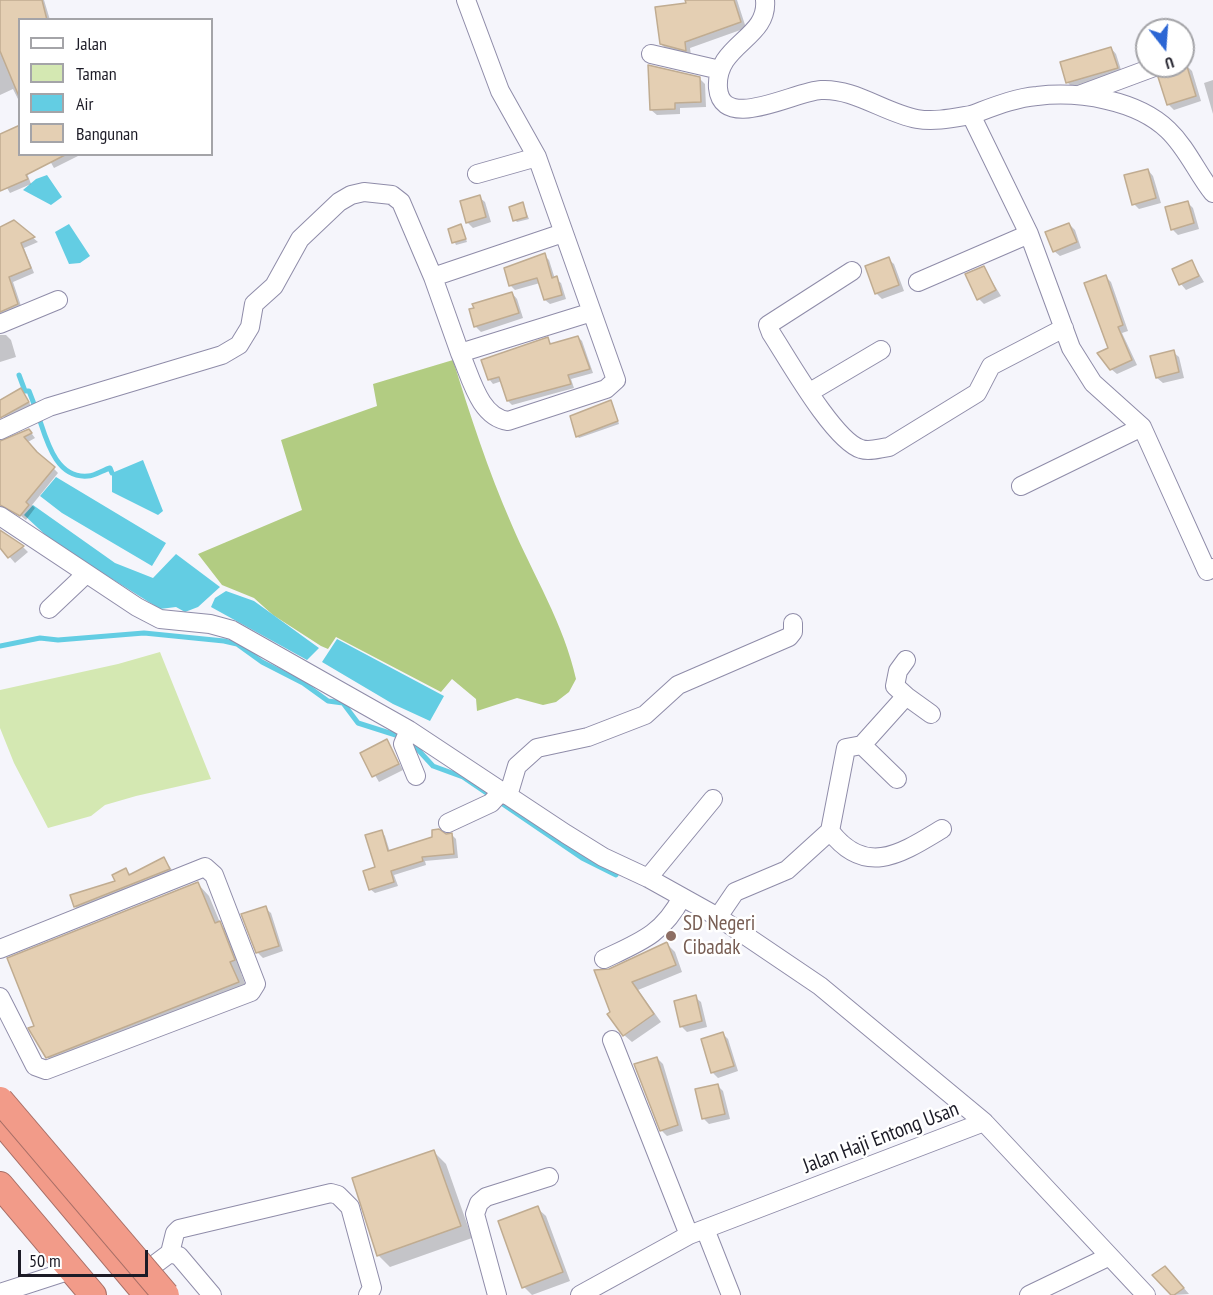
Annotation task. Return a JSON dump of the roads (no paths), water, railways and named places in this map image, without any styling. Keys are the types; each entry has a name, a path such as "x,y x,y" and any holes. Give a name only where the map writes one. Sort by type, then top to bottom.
{"highway":[{"path":"0,1100 166,1295"},
{"path":"0,1120 137,1290"},
{"path":"0,1142 137,1290"},
{"path":"0,1185 93,1295"}],"street":[{"path":"0,430 49,407 222,355 239,345 250,327 254,304 274,286 300,239 351,195 380,192 392,195 401,202 433,277 460,353 487,412 497,420 508,421 613,385 616,380 614,372 537,158 500,91 466,0"},
{"path":"765,0 763,19 732,49 720,70 720,95 728,108 735,110 808,92 830,90 918,119 949,119 971,115 1010,101 1038,96 1077,96 1141,112 1167,129 1185,150 1213,194"},
{"path":"651,54 720,70"},
{"path":"1077,96 1135,74"},
{"path":"971,115 1029,234 1081,367 1093,383 1142,427 1211,575"},
{"path":"477,174 537,158"},
{"path":"433,277 563,233"},
{"path":"918,282 1029,234"},
{"path":"852,271 768,325 771,333 840,435 860,449 873,450 889,447 977,393 991,366 1064,328"},
{"path":"0,324 58,300"},
{"path":"460,353 592,312"},
{"path":"810,392 881,350"},
{"path":"1021,486 1142,427"},
{"path":"0,516 86,574 160,619 210,624 232,630 500,797 603,857 648,878 718,917 820,986 984,1122"},
{"path":"49,609 86,574"},
{"path":"448,823 500,797 517,766 537,748 588,737 645,715 678,685 789,637 793,632 794,623"},
{"path":"906,660 898,671 896,686 932,714"},
{"path":"718,917 735,892 779,875 830,831 846,748 862,745 906,696"},
{"path":"406,737 416,776"},
{"path":"862,745 897,779"},
{"path":"648,878 712,799"},
{"path":"830,831 841,845 853,852 878,858 889,858 942,828"},
{"path":"0,949 205,867 214,875 256,984 251,992 46,1070 35,1066 0,997"},
{"path":"604,958 648,939 663,926 682,897"},
{"path":"612,1040 697,1232 731,1295"},
{"name":"Jalan Haji Entong Usan","path":"580,1295 602,1290 697,1232 984,1122 1146,1295"},
{"path":"497,1295 475,1214 479,1203 486,1197 549,1177"},
{"path":"137,1290 170,1254 175,1233 179,1229 331,1193 338,1195 350,1207 372,1288 368,1295"},
{"path":"170,1254 179,1256 212,1295"},
{"path":"1029,1295 1108,1257"},
{"path":"0,1293 71,1270"}],"water":[{"path":"47,175 62,197 51,205 23,190 36,179"},
{"path":"69,224 90,256 80,263 69,264 55,232"},
{"path":"143,460 163,511 158,515 112,492 112,473"},
{"path":"56,477 166,543 152,566 62,513 40,496"},
{"path":"33,505 115,563 153,578 176,554 220,587 198,607 185,612 176,607 160,609 53,542 24,515"},
{"path":"226,591 254,601 319,648 307,660 211,607 215,598"},
{"path":"337,639 444,696 430,721 393,704 322,662"}],"waterway":[{"path":"19,375 25,391 29,391 34,404"},
{"path":"38,415 54,455 67,471 88,476 110,468 112,473"},
{"path":"0,646 40,638 58,640 144,633 224,641 237,644 262,662 303,683 328,701 343,703 358,723 402,737"},
{"path":"410,741 433,766 463,777 582,858 616,875"}],"place":[{"name":"SD Negeri Cibadak","path":"671,936"}]}
